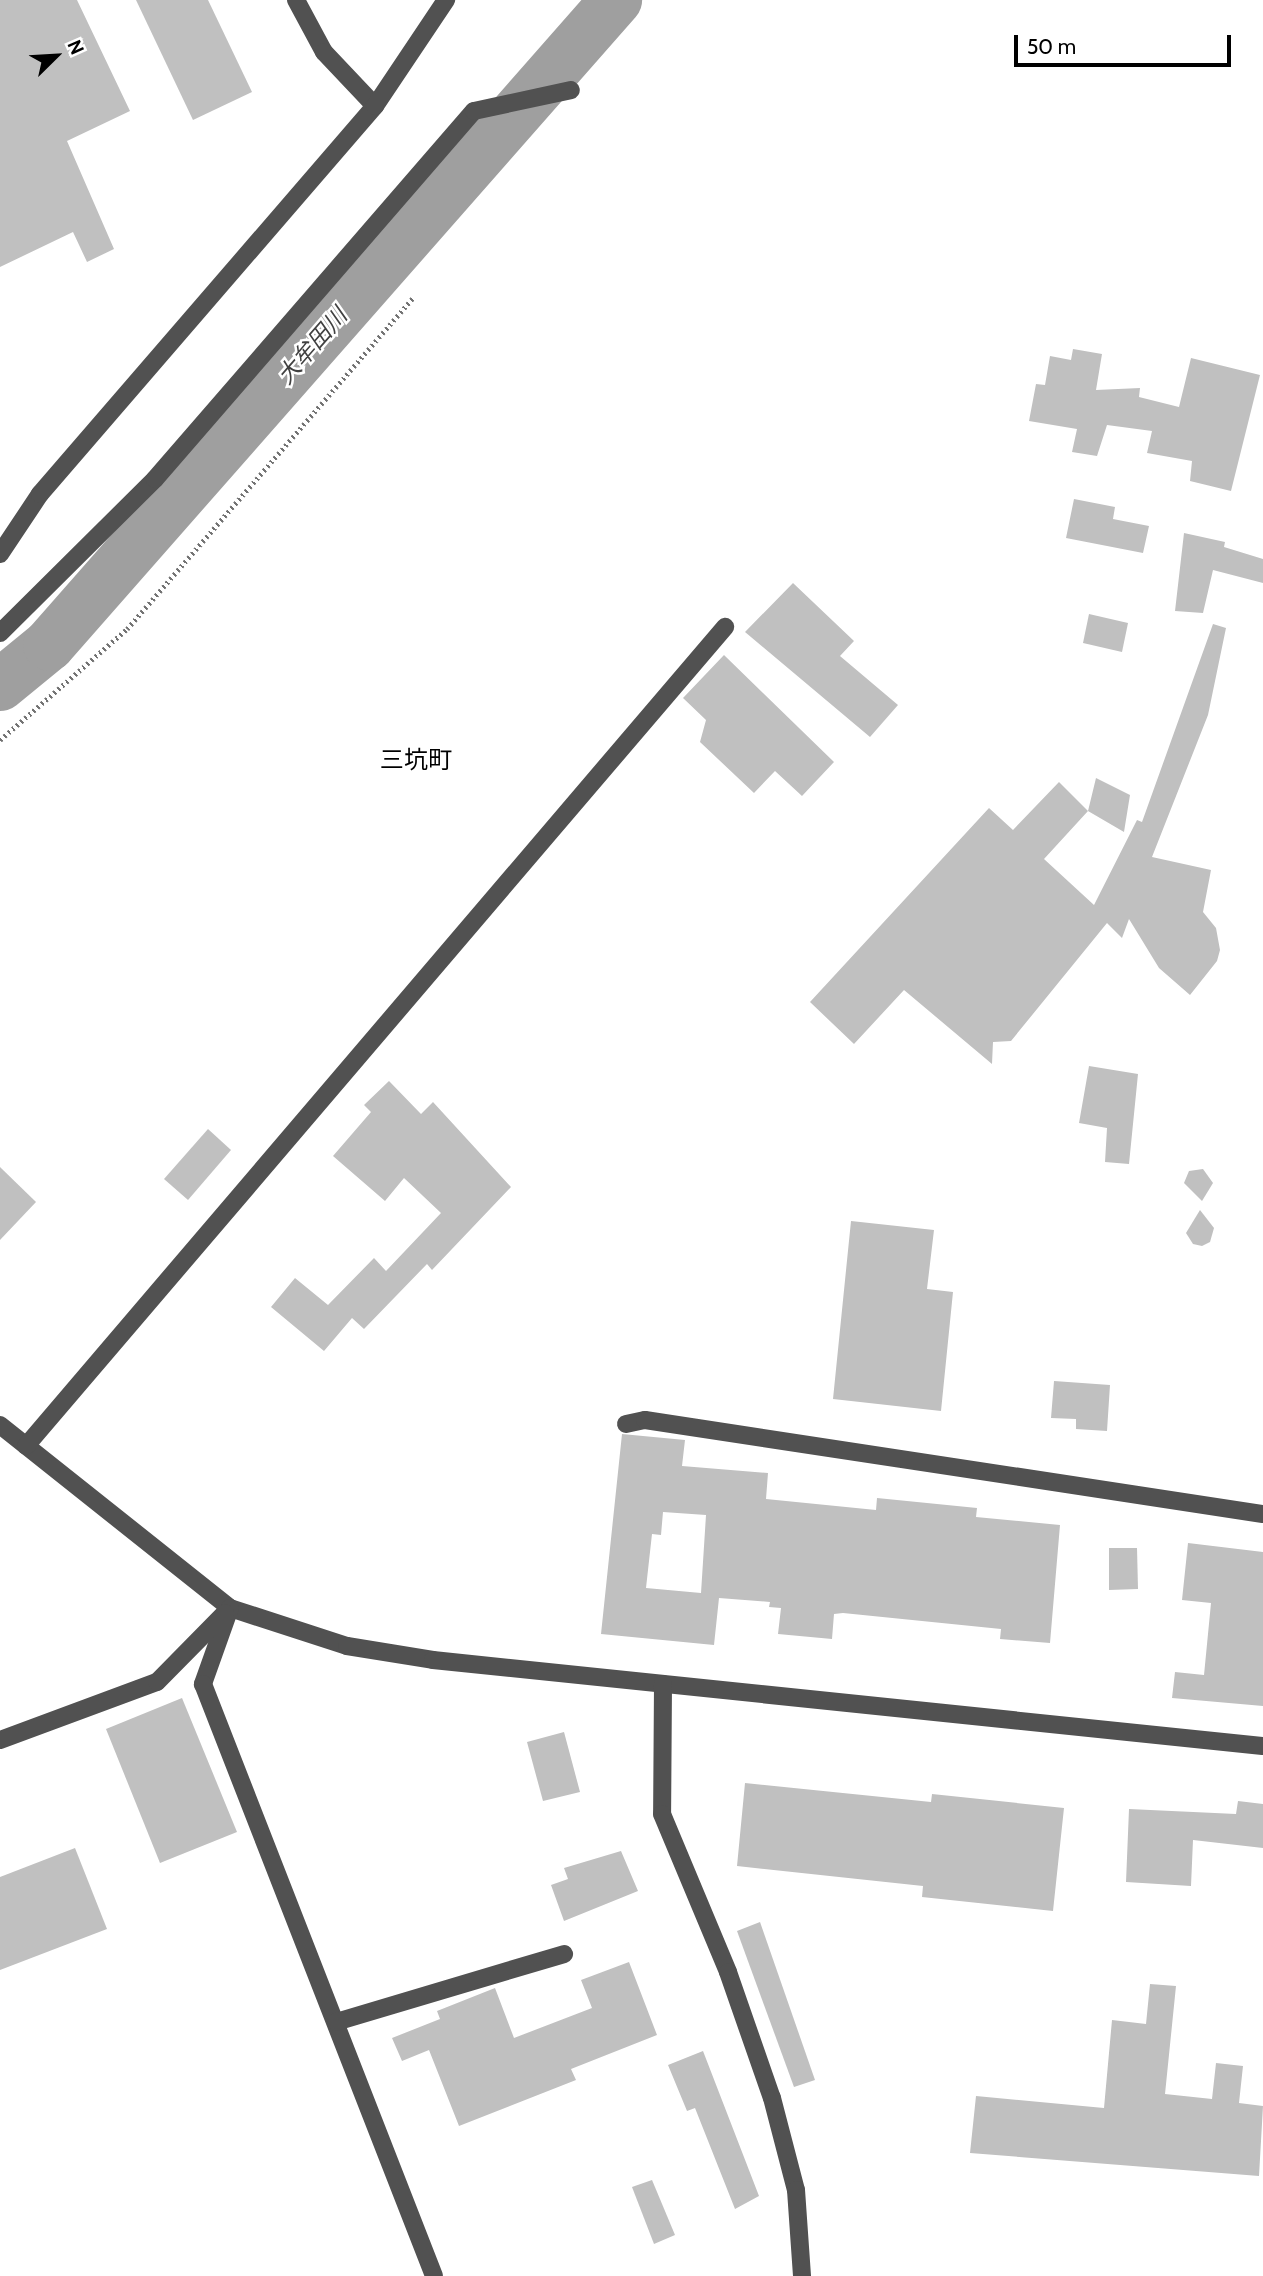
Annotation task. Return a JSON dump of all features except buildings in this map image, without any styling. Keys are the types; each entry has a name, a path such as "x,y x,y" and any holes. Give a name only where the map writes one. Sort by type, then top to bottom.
{"street":[{"path":"296,0 324,52 375,106"},
{"path":"0,554 40,494 375,106 446,0"},
{"path":"0,633 155,479 474,111 571,90"},
{"path":"26,1446 725,627"},
{"path":"626,1424 645,1420 1263,1514"},
{"path":"0,1425 230,1608 348,1646 433,1660 1263,1746"},
{"path":"0,1740 157,1682 230,1608"},
{"path":"230,1608 203,1684 434,2276"},
{"path":"663,1684 662,1814 703,1912 772,2098 796,2190 802,2276"},
{"path":"336,2022 564,1954"}],"path":[{"path":"0,740 127,629 414,297"}],"waterway":[{"name":"大牟田川","path":"0,685 49,645 616,0"}],"district":[{"name":"三坑町","path":"416,760"}]}
